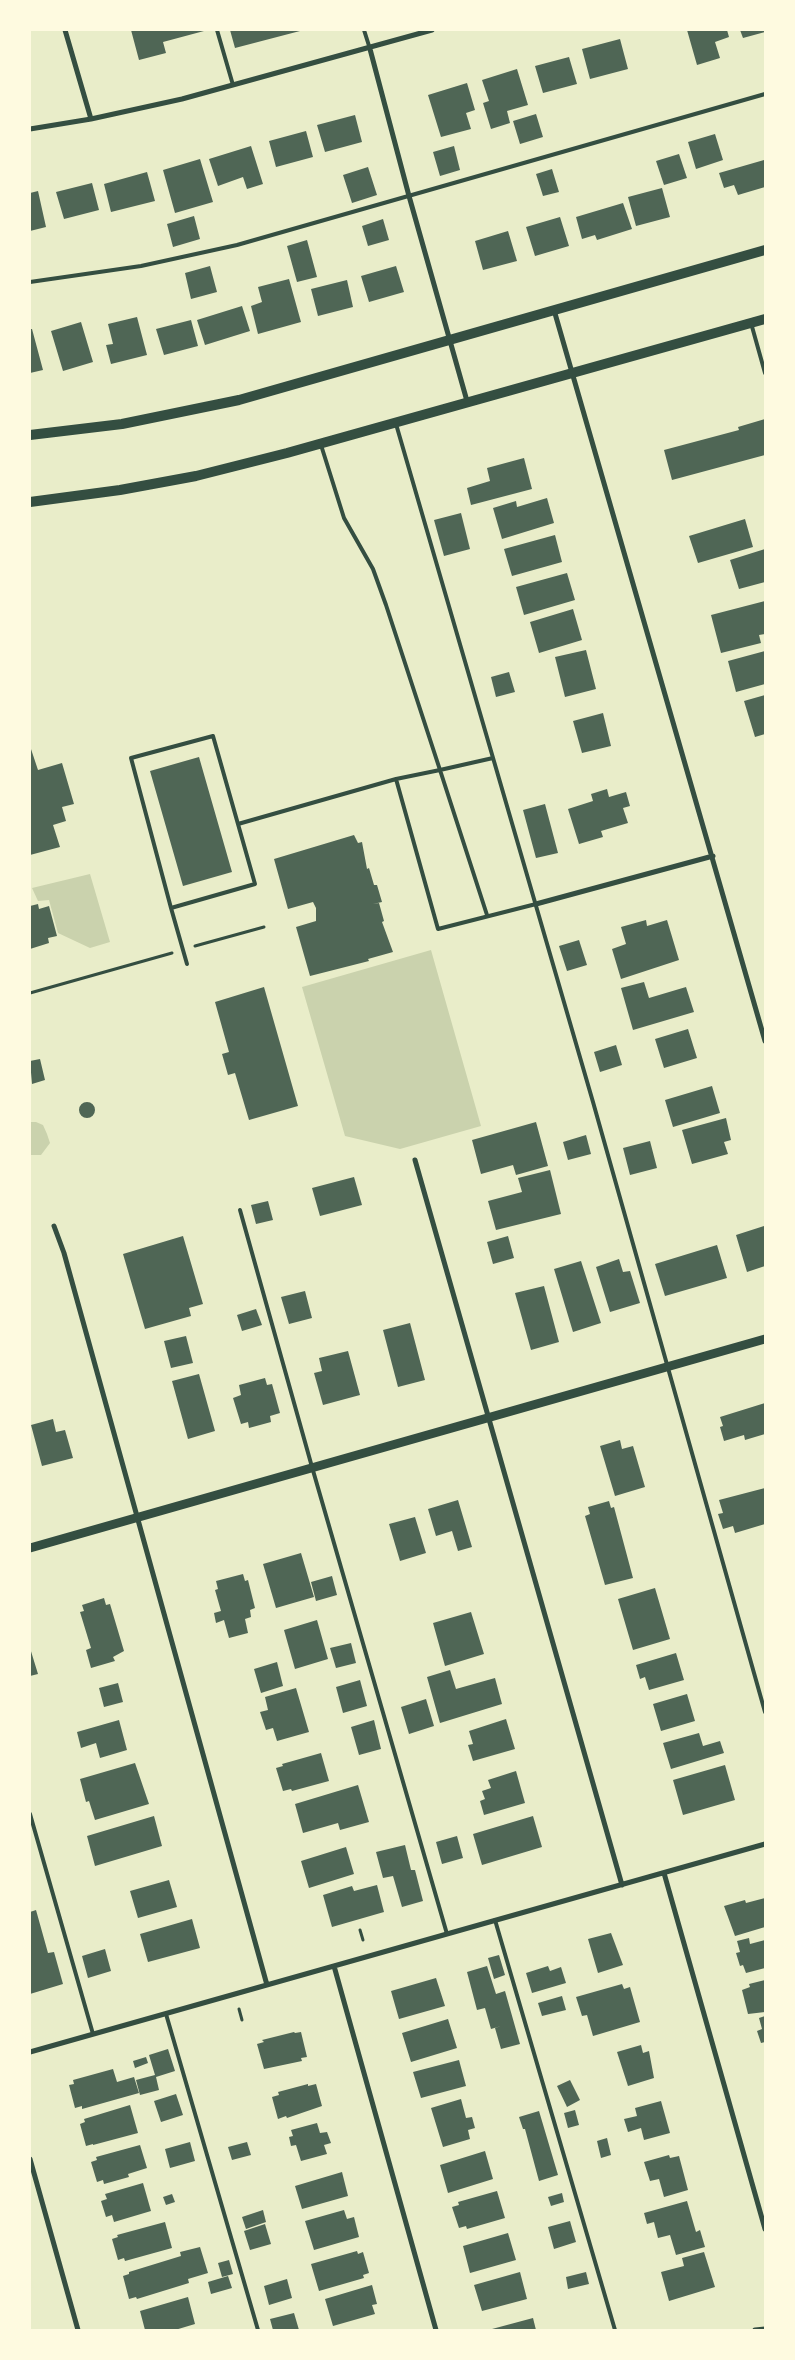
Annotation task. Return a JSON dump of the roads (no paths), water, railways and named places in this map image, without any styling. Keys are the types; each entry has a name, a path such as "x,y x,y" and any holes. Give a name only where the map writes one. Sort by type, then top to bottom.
{"main road":[{"path":"30,435 122,424 211,406 765,250"},
{"path":"30,502 158,484 321,443 765,319"}],"street":[{"path":"65,30 90,120"},
{"path":"30,129 90,120 182,99 370,49 432,30"},
{"path":"370,49 467,401"},
{"path":"554,310 765,1041"},
{"path":"536,904 713,856"},
{"path":"415,1160 622,1885"},
{"path":"54,1226 64,1254 267,1985"},
{"path":"30,1548 765,1339"},
{"path":"30,2052 765,1844"},
{"path":"664,1873 765,2230"},
{"path":"334,1966 436,2330"},
{"path":"30,2159 78,2330"},
{"path":"755,2330 765,2329"}],"lane":[{"path":"217,30 233,85"},
{"path":"364,30 370,49"},
{"path":"30,282 96,274 237,245 765,94"},
{"path":"751,323 765,373"},
{"path":"395,422 536,904 765,1712"},
{"path":"321,443 344,518 373,569 386,605 487,916"},
{"path":"171,908 255,884 213,736 131,758 171,908 187,964"},
{"path":"238,824 396,779 493,758"},
{"path":"396,779 438,929 536,904"},
{"path":"240,1210 312,1468 447,1934"},
{"path":"30,1814 93,2034"},
{"path":"495,1920 615,2330"},
{"path":"166,2014 258,2330"}]}
